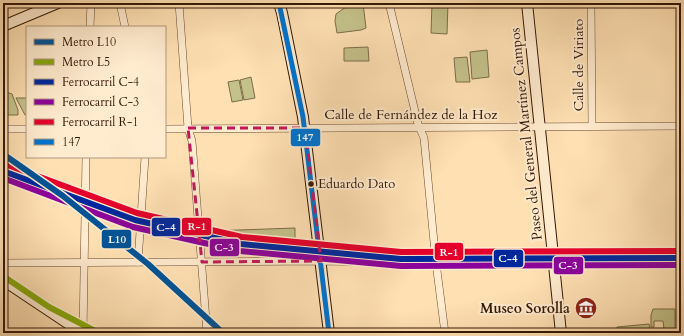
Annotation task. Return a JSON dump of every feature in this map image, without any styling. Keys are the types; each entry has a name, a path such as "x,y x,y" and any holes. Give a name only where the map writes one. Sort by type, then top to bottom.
{"street":[{"path":"3,26 58,3"},
{"path":"90,3 90,26"},
{"path":"120,3 125,26"},
{"path":"179,3 188,128 192,141 207,333"},
{"path":"279,3 305,128 329,333"},
{"path":"389,3 424,138 436,263 445,333"},
{"name":"Paseo del General Martínez Campos","path":"527,3 561,333"},
{"name":"Calle de Viriato","path":"591,3 592,126"},
{"name":"Calle de Fernández de la Hoz","path":"166,129 681,126"},
{"path":"3,130 26,129"},
{"path":"3,280 69,324 85,332 84,263 86,158"},
{"path":"138,262 145,158"},
{"path":"3,263 321,261 436,263 681,258"}],"highlighted area":[{"path":"188,128 305,128 321,261 202,262"}],"shaded area":[{"path":"363,3 366,28 337,33 335,21 336,14 350,4"},
{"path":"432,3 448,3 447,34 431,33"},
{"path":"368,47 369,61 344,61 344,48"},
{"path":"487,50 489,77 472,79 470,52"},
{"path":"467,57 470,82 456,82 454,58"},
{"path":"251,77 255,98 244,100 240,80"},
{"path":"239,80 243,100 232,102 228,82"},
{"path":"3,93 12,94 18,110 18,115 3,115"},
{"path":"16,98 26,98 25,115"},
{"path":"295,228 295,251 212,252 211,231"},
{"path":"653,309 675,309 675,329 664,329 663,321 654,321 654,327 651,327 651,315"},
{"path":"649,324 651,333 617,333 617,327"}],"metro line":[{"name":"L10","path":"3,154 63,196 148,264 223,333"},
{"name":"L5","path":"3,276 49,307 99,333"}],"rail line":[{"name":"R-1","path":"5,164 137,213 242,237 401,252 681,251"},
{"name":"C-4","path":"3,171 135,220 241,244 401,259 681,258"},
{"name":"C-3","path":"3,178 133,227 240,251 401,266 681,265"}],"transit line":[{"name":"147","path":"279,3 303,117 329,333"}],"place":[{"name":"Eduardo Dato","path":"311,184"},
{"name":"Museo Sorolla","path":"586,308"}]}
